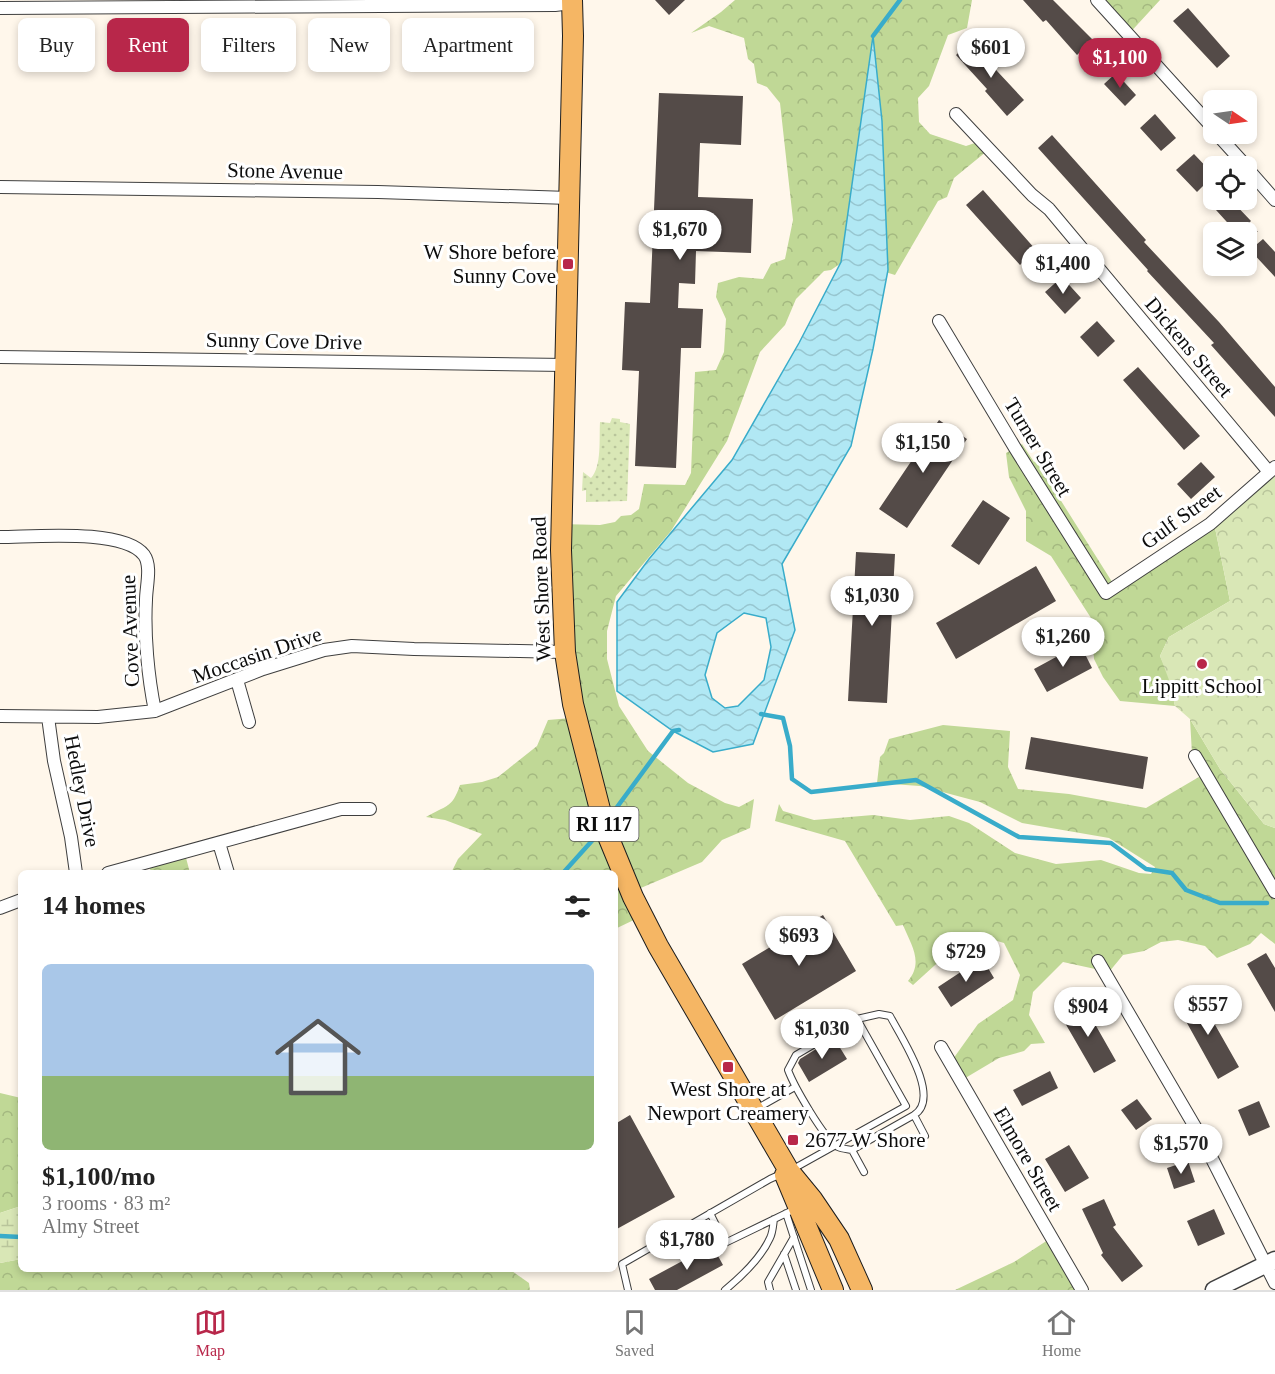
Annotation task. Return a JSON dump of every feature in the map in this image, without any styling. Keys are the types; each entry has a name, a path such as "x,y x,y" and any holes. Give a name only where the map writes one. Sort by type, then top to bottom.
{"main road":[{"name":"West Shore Road","path":"573,1 567,365 561,550 565,652 573,704 605,829 622,873 658,946 767,1131 787,1172 813,1199 839,1239 862,1290"},
{"name":"West Shore Road","path":"787,1172 792,1210 801,1232 833,1290"}],"street":[{"path":"1097,0 1203,117"},
{"path":"0,8 555,5 573,1"},
{"name":"Dickens Street","path":"956,114 1032,195 1049,209 1272,470"},
{"path":"1226,144 1236,156"},
{"path":"1257,180 1275,200"},
{"name":"Stone Avenue","path":"0,187 378,192 568,198"},
{"name":"Turner Street","path":"939,321 1106,593"},
{"name":"Sunny Cove Drive","path":"0,357 567,365"},
{"name":"Gulf Street","path":"1106,593 1210,524 1272,470"},
{"name":"Cove Avenue","path":"0,537 87,536 117,540 135,547 145,556 148,571 145,603 150,684 155,711"},
{"name":"Moccasin Drive","path":"0,716 98,717 155,711 263,669 324,650 352,645 414,649 565,652"},
{"path":"237,680 249,722"},
{"name":"Hedley Drive","path":"48,717 54,761 71,837 76,870"},
{"path":"1195,756 1275,892"},
{"path":"119,870 341,809 370,809"},
{"path":"219,843 227,870"},
{"path":"0,908 18,901"},
{"path":"1098,961 1201,1137 1270,1262 1275,1283"},
{"name":"Elmore Street","path":"941,1047 1082,1290"},
{"path":"1214,1290 1270,1262"}],"lane":[{"path":"879,1014 890,1017 921,1074 923,1104 919,1112 852,1150 835,1146 795,1087 788,1070 796,1055 857,1019 879,1014"},
{"path":"628,1290 622,1264 770,1179 787,1172 906,1106 857,1019"},
{"path":"754,1110 795,1087"},
{"path":"914,1115 925,1136"},
{"path":"852,1150 864,1172"},
{"path":"710,1213 725,1243 792,1210"},
{"path":"725,1290 740,1278 763,1250 771,1237 774,1219"},
{"path":"770,1290 768,1282 784,1254 801,1232"},
{"path":"801,1232 811,1290"},
{"path":"784,1254 796,1290"}],"green space":[{"path":"735,0 972,0 967,28 948,35 929,86 918,98 919,122 930,134 966,146 978,142 987,151 954,178 947,197 938,201 895,275 879,270 856,253 831,270 824,271 796,299 785,325 760,352 727,441 671,531 616,596 607,631 607,659 619,706 648,751 688,783 725,803 739,807 754,799 750,828 722,840 702,862 629,893 638,918 618,928 618,870 452,870 458,859 482,834 445,820 426,817 451,803 460,785 498,777 537,746 548,720 571,718 560,524 600,525 615,522 621,516 631,515 639,509 644,484 685,485 691,473 695,372 716,370 724,352 726,319 716,297 718,283 739,277 763,279 771,264 785,259 793,220 780,103 767,87 757,83 754,64 748,59 744,38 709,26 691,33"},
{"path":"1092,0 1160,0 1126,37"},
{"path":"612,418 630,424 627,501 586,502 586,490 582,491 583,472 591,478 595,473 600,444 600,422 610,423"},
{"path":"1022,444 1034,462 1036,461 1114,585 1214,523 1230,601 1169,637 1160,656 1174,687 1171,688 1175,706 1120,701 1103,677 1094,659 1091,618 1051,556 1026,541 1026,511 1009,477 1006,453"},
{"name":"Lippitt School","path":"1275,469 1275,828 1264,824 1220,769 1190,719 1175,706 1171,688 1173,687 1160,656 1169,637 1230,601 1214,523"},
{"path":"1190,719 1220,769 1264,824 1275,828 1275,944 1261,933 1250,944 1217,958 1205,946 1178,940 1161,942 1144,951 1123,955 1109,972 1063,962 1033,992 1029,1015 1045,1043 1031,1044 1024,1051 999,1058 962,1080 953,1059 978,1024 1013,1000 1020,975 1004,943 980,936 966,937 913,985 908,981 915,967 915,953 903,925 896,926 845,841 775,821 779,804 783,811 814,820 873,815 910,820 949,816 969,823 1015,853 1056,864 1101,860 1139,873 1151,874 1155,867 1109,838 1022,823 980,802 920,786 877,783 880,757 889,739 943,725 1010,731 1008,767 1018,789 1069,794 1146,808 1204,774 1192,754"},
{"path":"185,854 189,870 150,870 149,864"},
{"path":"0,1093 18,1097 18,1207 0,1213"},
{"path":"18,1207 18,1260 0,1263 0,1213"},
{"path":"1051,1238 1083,1290 955,1290 1014,1262"},
{"path":"18,1260 18,1272 513,1272 529,1283 530,1290 0,1290 0,1263"}],"water":[{"path":"873,36 882,121 888,270 873,349 851,446 782,564 795,630 753,744 713,752 673,731 617,691 617,602 649,559 732,460 799,343 841,262","holes":["744,613 766,618 771,647 764,680 738,706 725,708 712,698 705,675 717,633"]}],"building":[{"path":"655,0 685,0 669,15"},
{"path":"1023,0 1053,0 1093,40 1077,55 1046,20 1043,22"},
{"path":"1188,8 1230,56 1217,68 1173,21"},
{"path":"970,42 1024,100 1007,116 985,91 987,89 956,55"},
{"path":"1116,73 1136,95 1125,106 1104,84"},
{"path":"659,93 743,96 741,145 700,143 698,197 753,199 751,253 696,251 695,284 679,283 678,308 703,309 701,348 681,348 676,468 635,466 639,371 622,370 625,302 650,303"},
{"path":"1155,114 1176,138 1161,151 1140,128"},
{"path":"1052,135 1146,240 1144,242 1219,322 1275,387 1275,417 1211,345 1214,343 1038,148"},
{"path":"1194,154 1203,163 1203,186 1197,192 1176,170"},
{"path":"983,190 1036,250 1020,265 966,205"},
{"path":"1216,210 1241,210 1251,221 1250,222 1227,222"},
{"path":"1263,239 1275,252 1275,277 1257,258 1257,244"},
{"path":"1062,277 1081,298 1065,314 1045,292"},
{"path":"1097,321 1115,341 1098,357 1080,337"},
{"path":"1138,367 1200,436 1184,450 1123,380"},
{"path":"939,420 967,439 907,528 879,509"},
{"path":"1201,462 1215,477 1191,499 1177,484"},
{"path":"983,500 1010,518 979,565 951,546"},
{"path":"856,552 895,554 887,703 848,701"},
{"path":"1036,566 1056,601 956,659 936,623"},
{"path":"1080,644 1092,668 1047,692 1034,669"},
{"path":"1031,737 1148,757 1143,789 1025,769"},
{"path":"823,915 856,971 775,1020 742,964"},
{"path":"1266,953 1275,968 1275,1012 1247,964"},
{"path":"982,958 994,978 951,1007 938,987"},
{"path":"1197,993 1239,1067 1218,1079 1177,1005"},
{"path":"1083,1003 1116,1061 1094,1073 1061,1016"},
{"path":"834,1038 847,1059 809,1082 798,1063 800,1059"},
{"path":"1050,1071 1058,1088 1022,1106 1013,1090"},
{"path":"1137,1099 1152,1119 1136,1130 1121,1110"},
{"path":"1259,1101 1270,1127 1249,1136 1238,1110"},
{"path":"630,1115 675,1197 618,1228 618,1122"},
{"path":"1069,1145 1089,1178 1065,1192 1045,1159"},
{"path":"1188,1161 1195,1182 1174,1189 1167,1168"},
{"path":"1104,1199 1116,1225 1113,1227 1143,1266 1122,1282 1101,1255 1103,1253 1082,1209"},
{"path":"1214,1209 1225,1234 1198,1246 1187,1221"},
{"path":"712,1245 723,1265 677,1290 655,1290 649,1279"}],"waterway":[{"path":"873,36 900,0"},
{"path":"761,714 783,718 790,746 792,779 811,792 916,780 1019,837 1111,843 1146,869 1172,873 1186,890 1220,903 1267,903"},
{"path":"609,818 673,731 679,730"},
{"path":"566,870 599,833"},
{"path":"0,1236 18,1237"}],"place":[{"name":"W Shore before Sunny Cove","path":"568,264"},
{"name":"Lippitt School","path":"1202,664"},
{"name":"West Shore at Newport Creamery","path":"728,1067"},
{"name":"2677 W Shore","path":"793,1140"}]}
